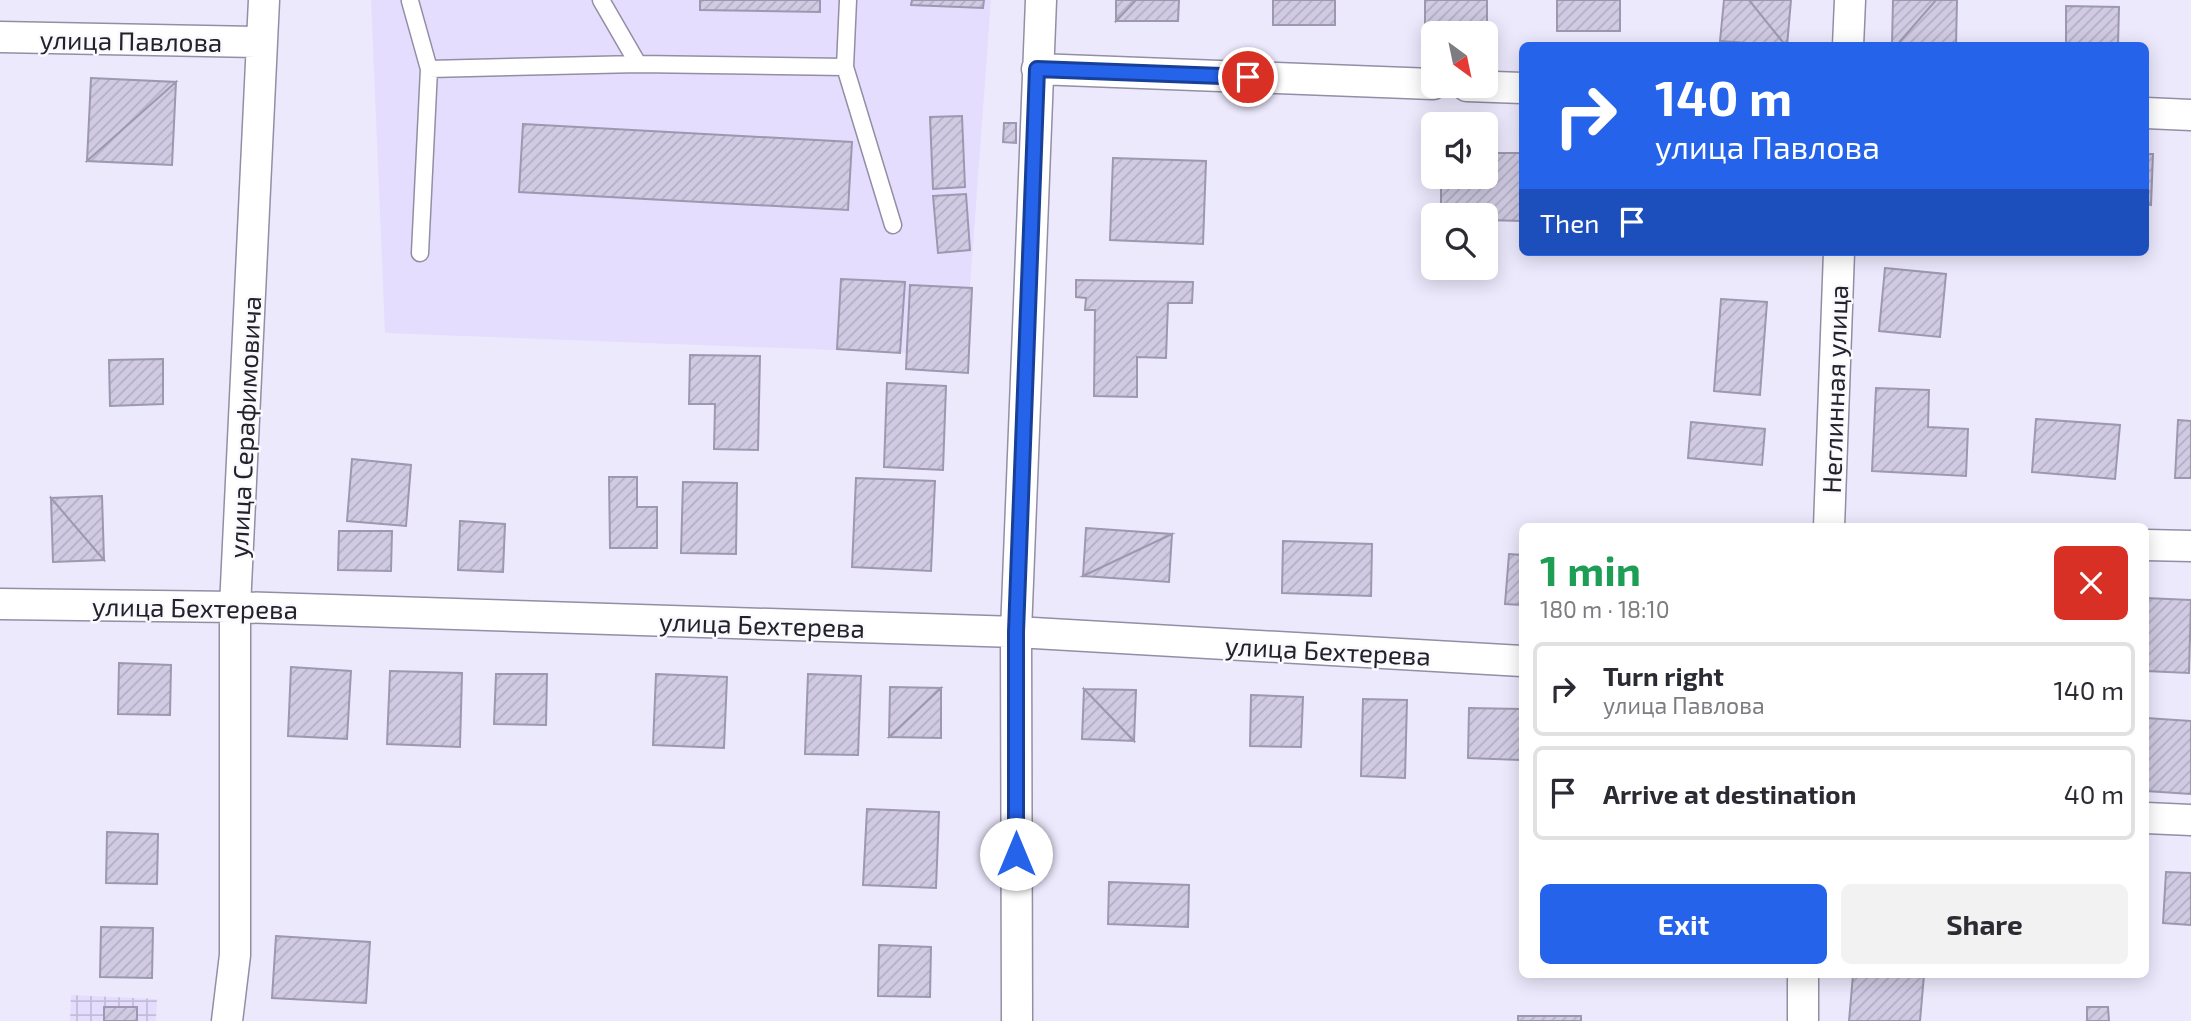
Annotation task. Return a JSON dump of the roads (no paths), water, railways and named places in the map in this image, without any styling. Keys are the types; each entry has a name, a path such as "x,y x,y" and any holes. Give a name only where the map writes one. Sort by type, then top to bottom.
{"street":[{"name":"улица Серафимовича","path":"227,1021 235,955 235,607 264,0"},
{"path":"1017,1021 1016,632 1041,0"},
{"path":"1848,42 1850,0"},
{"name":"улица Павлова","path":"0,37 262,42"},
{"path":"1037,69 1421,85"},
{"path":"1498,87 1519,88"},
{"path":"2149,113 2191,115"},
{"name":"Неглинная улица","path":"1829,523 1839,256"},
{"path":"2149,545 2191,546"},
{"name":"улица Бехтерева","path":"0,604 235,607 1016,632 1519,661"},
{"path":"2149,818 2191,820"},
{"path":"1802,1021 1803,978"}],"lane":[{"path":"601,0 638,64"},
{"path":"848,0 845,67 893,225"},
{"path":"410,1 429,69 421,253"},
{"path":"429,69 638,64 845,67"}]}
